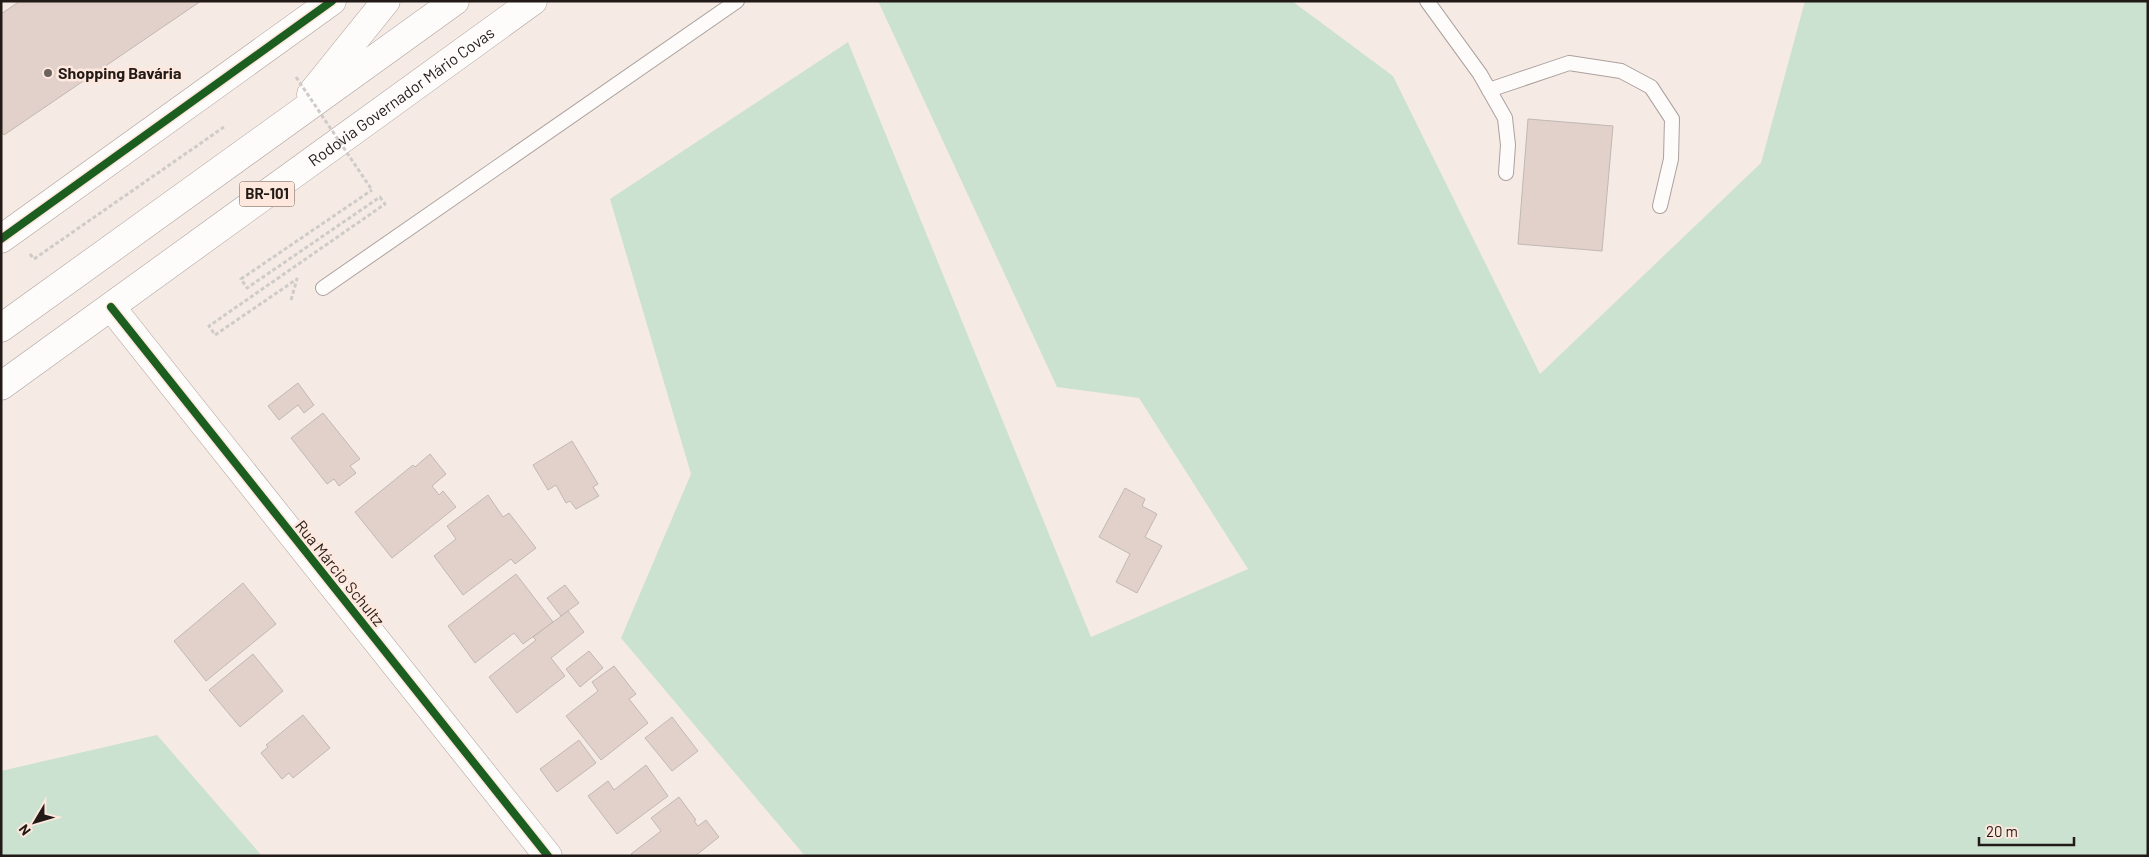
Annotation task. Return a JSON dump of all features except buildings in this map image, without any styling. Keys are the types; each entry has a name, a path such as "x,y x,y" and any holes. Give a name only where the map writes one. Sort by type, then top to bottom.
{"main road":[{"path":"1,239 332,1"},
{"path":"288,122 386,1"},
{"name":"BR-101","path":"1,328 455,1"},
{"name":"Rodovia Governador Mário Covas","path":"1,386 533,1"},
{"name":"Rua Márcio Schultz","path":"111,307 548,856"}],"lane":[{"path":"324,288 737,1"},
{"path":"1427,1 1489,90 1505,118 1508,146 1506,174"},
{"path":"1489,90 1569,63 1621,71 1651,88 1672,119 1671,159 1660,206"}],"path":[{"path":"291,300 297,279 216,335 209,326 385,204 380,197 247,288 241,279 372,190 296,77"}],"green space":[{"path":"878,1 1292,1 1393,76 1540,374 1761,163 1805,1 2148,1 2148,856 805,856 621,638 691,474 610,199 848,42 1091,637 1248,569 1139,398 1057,387"},
{"path":"157,735 262,856 1,856 1,771"}],"cycle path":[{"path":"1,239 332,1"},
{"path":"111,307 548,856"}],"place":[{"name":"Shopping Bavária","path":"48,73"}]}
